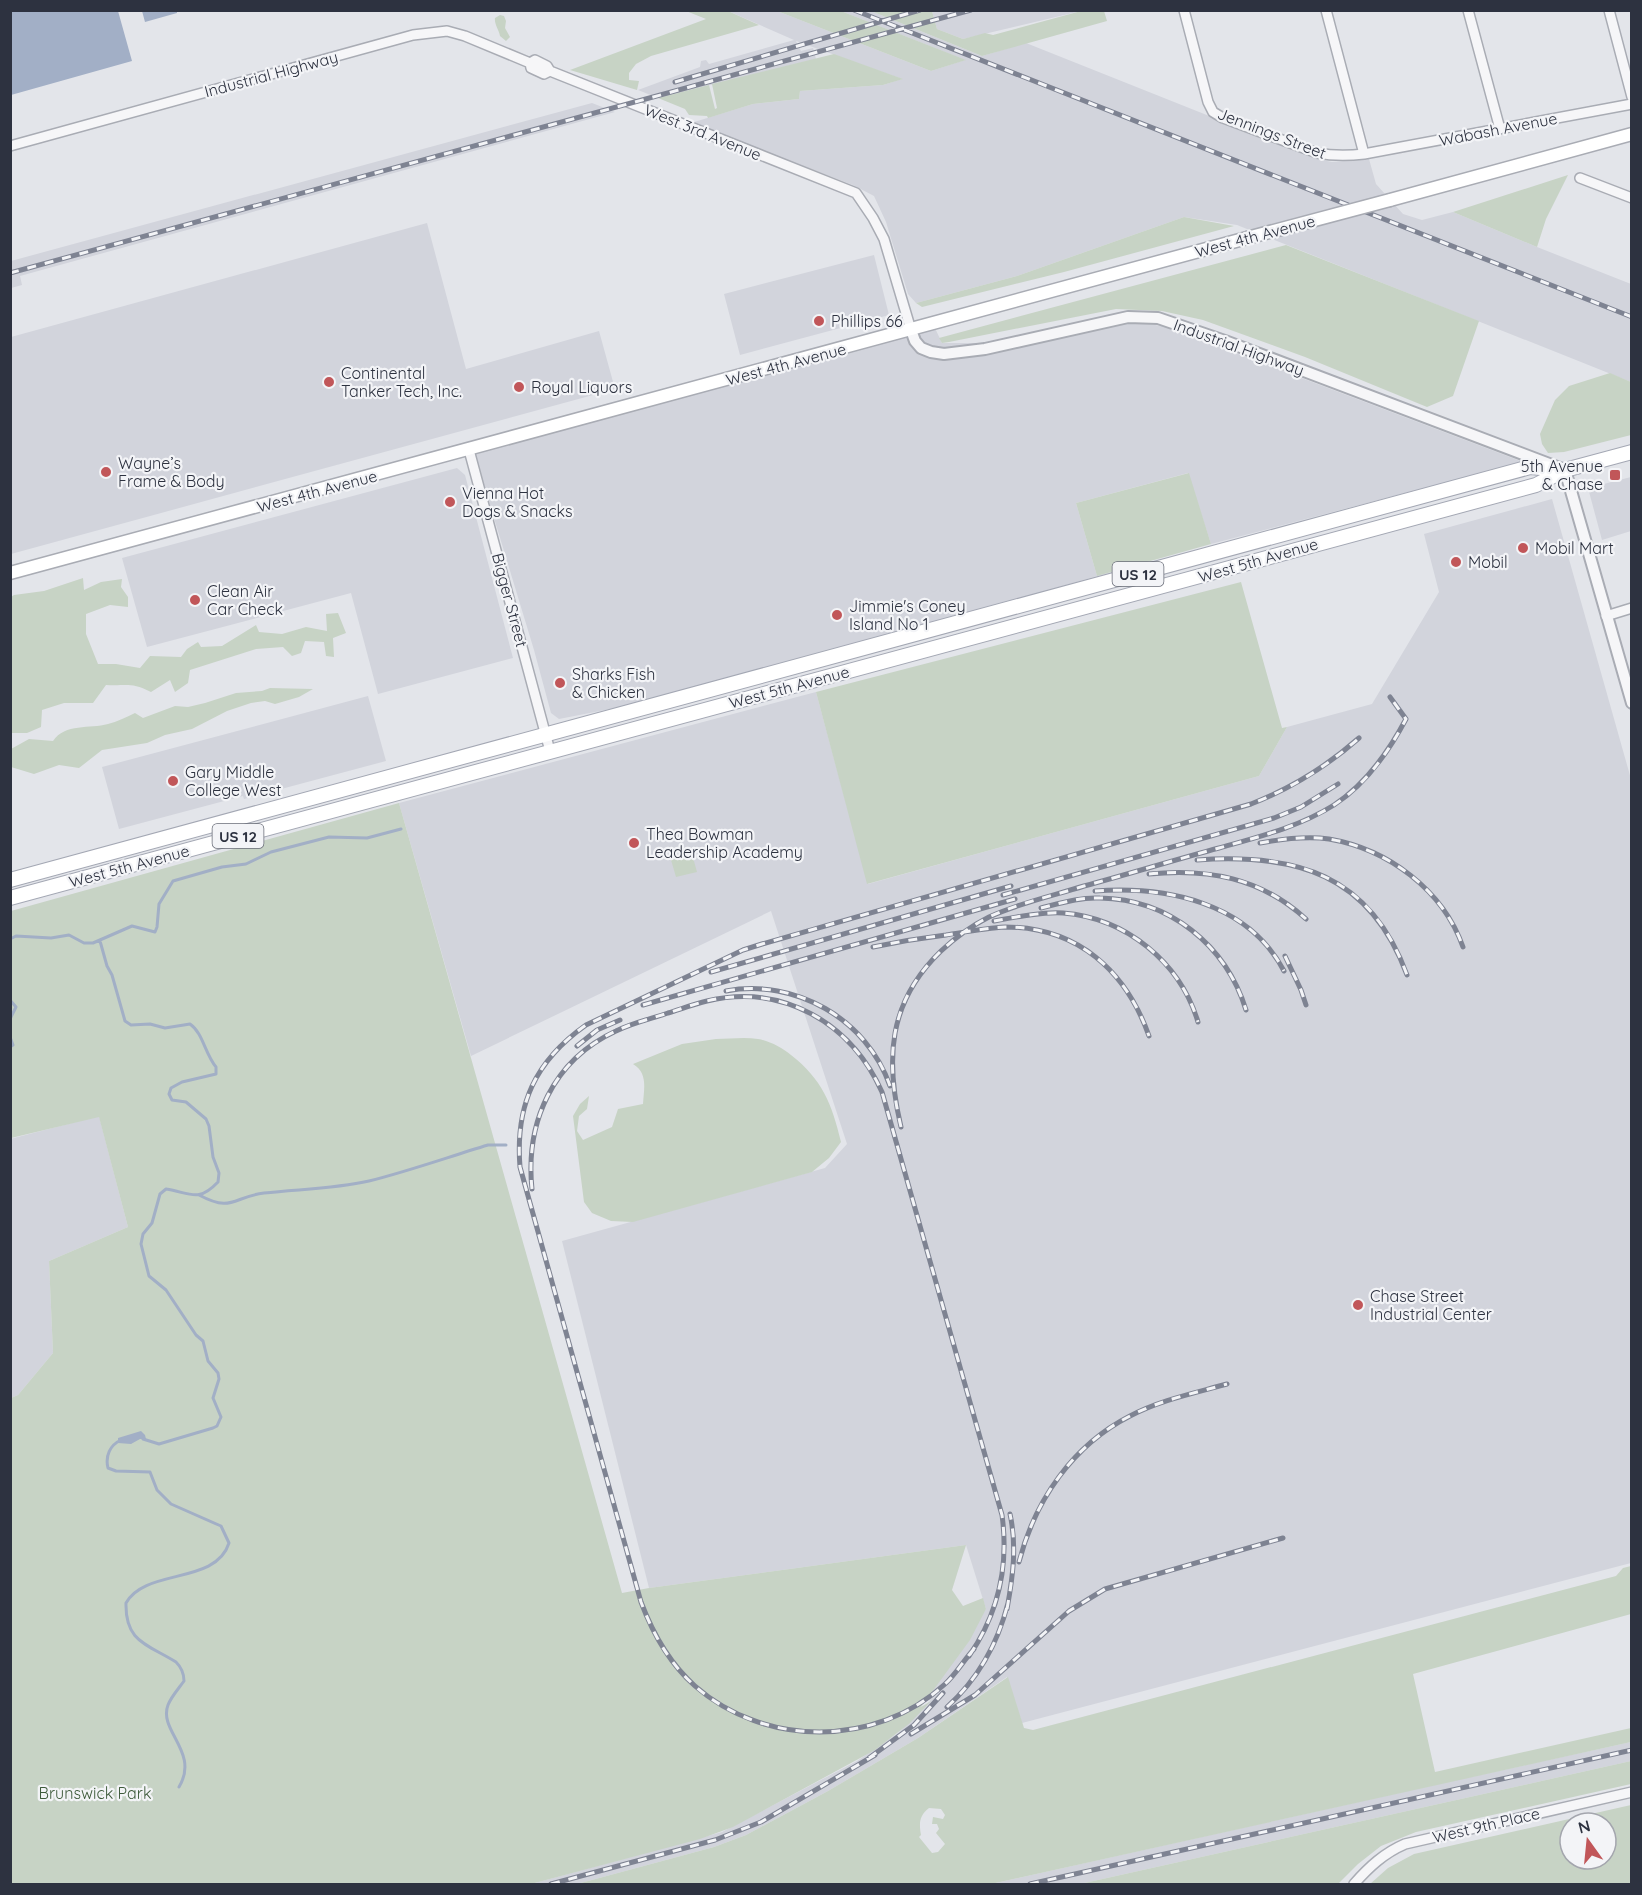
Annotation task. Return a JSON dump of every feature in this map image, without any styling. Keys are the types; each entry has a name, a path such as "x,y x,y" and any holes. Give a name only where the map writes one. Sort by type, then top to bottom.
{"main road":[{"name":"West 4th Avenue","path":"10,573 1632,134"},
{"name":"West 5th Avenue","path":"10,898 1536,485 1565,470 1632,452"},
{"name":"West 5th Avenue","path":"10,880 1530,467 1565,470"},
{"path":"1343,518 1347,536"},
{"path":"1093,586 1098,605"},
{"path":"713,689 718,705"},
{"path":"52,869 57,886"}],"street":[{"name":"Jennings Street","path":"1184,10 1208,102 1213,112 1223,118 1317,153 1337,156 1364,154"},
{"path":"1326,10 1364,154"},
{"path":"1468,10 1500,129"},
{"path":"1609,10 1632,97"},
{"name":"Industrial Highway","path":"10,146 414,35 447,31 465,36 530,63 536,61 547,66 550,71"},
{"name":"West 3rd Avenue","path":"550,71 856,193 884,239 911,330"},
{"name":"Wabash Avenue","path":"1364,154 1632,104"},
{"path":"1580,178 1632,198"},
{"name":"Industrial Highway","path":"911,330 915,341 921,348 938,354 985,349 1136,316 1172,321 1565,470"},
{"name":"Bigger Street","path":"469,450 549,751"},
{"path":"1565,470 1632,703"},
{"path":"1606,616 1632,609"},
{"name":"West 9th Place","path":"1354,1884 1372,1864 1385,1854 1406,1844 1632,1792"}],"shaded area":[{"path":"728,11 777,11 931,71 965,60 841,11 871,11 982,56 1026,43 1317,159 1332,162 1369,159 1376,184 1403,214 1422,220 1453,212 1631,284 1631,382 1237,225 1184,217 1017,276 916,303 908,294 886,222 874,196 853,185 691,123 753,104 799,99 800,91 883,85 902,79 796,41 801,51 813,48 816,59 658,98 638,90 700,67 701,61 706,60 709,64 794,40"},
{"path":"932,11 1081,11 963,39 937,29"},
{"path":"592,103 615,112 20,276 22,285 11,288 11,261"},
{"path":"427,223 466,369 599,331 615,389 11,554 11,337"},
{"path":"874,255 889,315 740,355 724,294"},
{"path":"1137,322 1167,327 1523,462 1211,544 1188,473 1076,503 1097,576 887,637 646,702 559,719 551,713 474,452 934,326 942,343 1031,343"},
{"path":"457,468 465,475 513,658 378,694 351,593 147,647 122,558"},
{"path":"1631,477 1631,531 1602,540 1588,488"},
{"path":"1552,499 1631,779 1631,1563 1022,1723 1007,1677 918,1738 828,1791 746,1835 714,1847 577,1884 531,1884 722,1832 857,1761 898,1733 930,1701 925,1690 986,1609 966,1545 649,1588 562,1241 825,1168 847,1144 771,911 471,1056 399,803 816,692 868,884 1259,776 1287,727 1372,704 1439,592 1424,534"},
{"path":"368,696 386,761 119,829 102,767"},
{"path":"99,1116 128,1227 49,1261 53,1353 18,1395 11,1398 10,1139"},
{"path":"1631,1742 1631,1761 1080,1884 991,1884 1443,1783"}],"green space":[{"path":"686,11 728,11 759,25 651,56 636,64 629,73 629,80 639,81 637,90 570,70 706,19"},
{"path":"777,11 841,11 966,60 931,71"},
{"path":"871,11 932,11 937,29 963,39 985,33 993,35 1081,11 1104,11 1107,21 982,56"},
{"path":"500,15 504,16 505,28 510,37 506,41 500,36 495,22 495,18"},
{"path":"834,54 903,79 883,85 800,91 799,99 753,104 708,118 707,116 689,115 685,109 658,98 709,85 715,109 717,108 712,84"},
{"path":"1568,175 1546,219 1537,247 1453,212"},
{"path":"1184,217 1234,226 1064,272 922,307 916,303 1017,276"},
{"path":"1286,245 1479,321 1453,396 1427,407 1305,357 1203,320 1162,311 1116,309 949,342 942,343 939,338"},
{"path":"1610,373 1631,382 1631,435 1564,452 1548,453 1542,444 1540,434 1555,400 1569,386"},
{"path":"1189,473 1211,544 1097,576 1076,503"},
{"path":"83,578 84,590 101,582 122,579 121,587 128,597 128,607 110,605 86,614 86,634 98,664 140,668 150,656 181,657 187,649 198,642 201,647 222,646 256,625 259,632 282,634 306,627 327,631 326,614 338,613 346,633 333,638 334,657 326,656 324,642 305,641 301,653 292,656 283,647 256,649 190,670 188,683 175,692 170,680 151,692 134,686 106,685 93,703 64,703 42,710 41,727 27,733 11,733 11,597 44,591"},
{"path":"1241,582 1282,728 1287,727 1259,776 867,884 816,692"},
{"path":"270,688 313,689 299,697 275,704 265,701 251,703 227,711 192,729 165,735 147,743 102,750 79,768 59,765 34,774 11,767 11,749 29,739 53,741 64,731 108,724 135,713 143,718 175,706 188,707 236,693 262,691"},
{"name":"Brunswick Park","path":"399,803 622,1593 966,1545 952,1590 963,1606 983,1598 986,1609 970,1640 921,1707 931,1701 910,1723 875,1750 733,1827 700,1839 531,1884 11,1884 11,1398 18,1395 53,1353 49,1261 128,1227 99,1117 11,1138 11,911"},
{"path":"692,854 697,872 676,877 671,860"},
{"path":"742,1038 767,1041 802,1064 824,1093 834,1116 841,1142 829,1158 812,1172 633,1222 611,1221 592,1213 584,1202 573,1116 580,1104 589,1096 587,1109 579,1116 577,1131 583,1140 612,1127 618,1109 643,1104 643,1076 633,1064 682,1044"},
{"path":"1631,1566 1631,1614 1413,1674 1435,1772 1631,1728 1631,1742 991,1884 577,1884 714,1847 746,1835 828,1791 918,1738 1008,1677 1024,1728 1033,1730 1616,1576 1623,1568","holes":["929,1808 941,1809 945,1815 943,1819 933,1817 932,1824 937,1824 939,1829 936,1833 945,1844 938,1852 932,1853 919,1837 921,1835 920,1820"]},
{"path":"1631,1761 1631,1784 1416,1832 1381,1846 1338,1884 1080,1884"},
{"path":"1631,1805 1631,1884 1370,1884 1388,1868 1414,1854 1558,1821 1558,1871 1618,1871 1618,1811 1604,1811"}],"water":[{"path":"11,10 118,11 132,61 11,95"},
{"path":"142,11 177,11 177,13 145,22"},
{"path":"141,1431 146,1439 140,1439 131,1444 118,1443 118,1438"}],"waterway":[{"path":"10,939 16,936 51,938 69,935 84,943 93,943 132,926 155,932 159,904 173,881 222,867 246,864 271,852 329,837 367,838 401,829"},
{"path":"100,941 125,1021 131,1025 150,1024 165,1028 190,1024 198,1033 216,1067 216,1074 182,1082 171,1088 169,1094 172,1100 186,1102 206,1119 213,1157 219,1173 218,1182 205,1193 194,1195 166,1189 160,1194 152,1223 143,1234 141,1244 149,1276 166,1290 196,1335 203,1341 208,1361 218,1373 219,1379 213,1398 221,1417 217,1426 213,1428 159,1444 143,1439"},
{"path":"10,1000 16,1007 10,1019"},
{"path":"10,1037 13,1045 10,1047"},
{"path":"199,1195 219,1203 226,1203 264,1193 356,1184 488,1145 506,1145"},
{"path":"121,1440 109,1451 108,1468 116,1471 150,1472 157,1490 171,1504 221,1526 229,1543 222,1556 210,1565 148,1585 135,1592 126,1603 129,1626 134,1634 147,1646 176,1662 183,1673 184,1681 169,1702 166,1715 185,1763 179,1787"}],"railway":[{"path":"854,10 1632,317"},
{"path":"675,82 920,10"},
{"path":"10,273 971,10"},
{"path":"901,1127 893,1078 895,1033 910,990 923,970 941,951 976,924 1012,908 1263,835 1321,813 1346,797 1366,778 1384,756 1399,732 1406,719 1390,697"},
{"path":"974,1649 945,1684 917,1705 887,1720 854,1729 820,1732 786,1729 753,1720 723,1706 695,1686 677,1668 657,1637 641,1602 520,1167 521,1124 532,1086 541,1069 553,1054 586,1025 743,950 1251,804 1308,776 1359,738"},
{"path":"1003,895 1274,818 1301,807 1338,784"},
{"path":"1260,843 1294,838 1320,838 1351,844 1372,852 1411,875 1427,890 1442,907 1463,947"},
{"path":"1197,860 1266,861 1297,867 1325,877 1350,892 1372,913 1391,941 1407,975"},
{"path":"1149,874 1192,873 1233,879 1271,894 1306,919"},
{"path":"711,972 1011,886"},
{"path":"1095,891 1149,892 1203,903 1227,914 1249,929 1268,948 1284,971"},
{"path":"1041,908 1078,899 1100,898 1125,900 1171,917 1209,946 1237,987 1246,1010"},
{"path":"643,1005 1015,899"},
{"path":"994,921 1037,914 1063,913 1086,917 1129,934 1164,962 1190,1000 1198,1022"},
{"path":"873,947 1005,927 1031,929 1055,935 1077,944 1113,973 1127,992 1149,1036"},
{"path":"1285,956 1306,1005"},
{"path":"726,991 752,989 778,991 825,1008 846,1023 864,1041 879,1062 890,1086"},
{"path":"532,1189 533,1140 548,1096 560,1076 575,1058 594,1043 622,1028 707,1001 735,997 762,998 788,1004 811,1014 833,1028 852,1046 869,1068 882,1092 1002,1515 1004,1553 999,1589 987,1623 969,1656"},
{"path":"577,1046 597,1030 620,1020"},
{"path":"1019,1562 1026,1539 1046,1496 1059,1477 1091,1442 1141,1410 1227,1384"},
{"path":"1007,1609 1013,1561 1010,1514"},
{"path":"911,1734 975,1695 1069,1611 1105,1589 1283,1538"},
{"path":"947,1707 968,1685 985,1660 999,1632 1008,1603"},
{"path":"869,1758 914,1725 943,1693"},
{"path":"1030,1884 1632,1750"},
{"path":"551,1884 715,1840 761,1822 875,1755"}],"place":[{"name":"Phillips 66","path":"819,321"},
{"name":"Continental Tanker Tech, Inc.","path":"329,382"},
{"name":"Royal Liquors","path":"519,387"},
{"name":"Wayne’s Frame & Body","path":"106,472"},
{"name":"5th Avenue & Chase","path":"1615,475"},
{"name":"Vienna Hot Dogs & Snacks","path":"450,502"},
{"name":"Mobil Mart","path":"1523,548"},
{"name":"Mobil","path":"1456,562"},
{"name":"Clean Air Car Check","path":"195,600"},
{"name":"Jimmie's Coney Island No 1","path":"837,615"},
{"name":"Sharks Fish & Chicken","path":"560,683"},
{"name":"Gary Middle College West","path":"173,781"},
{"name":"Thea Bowman Leadership Academy","path":"634,843"},
{"name":"Chase Street Industrial Center","path":"1358,1305"}]}
